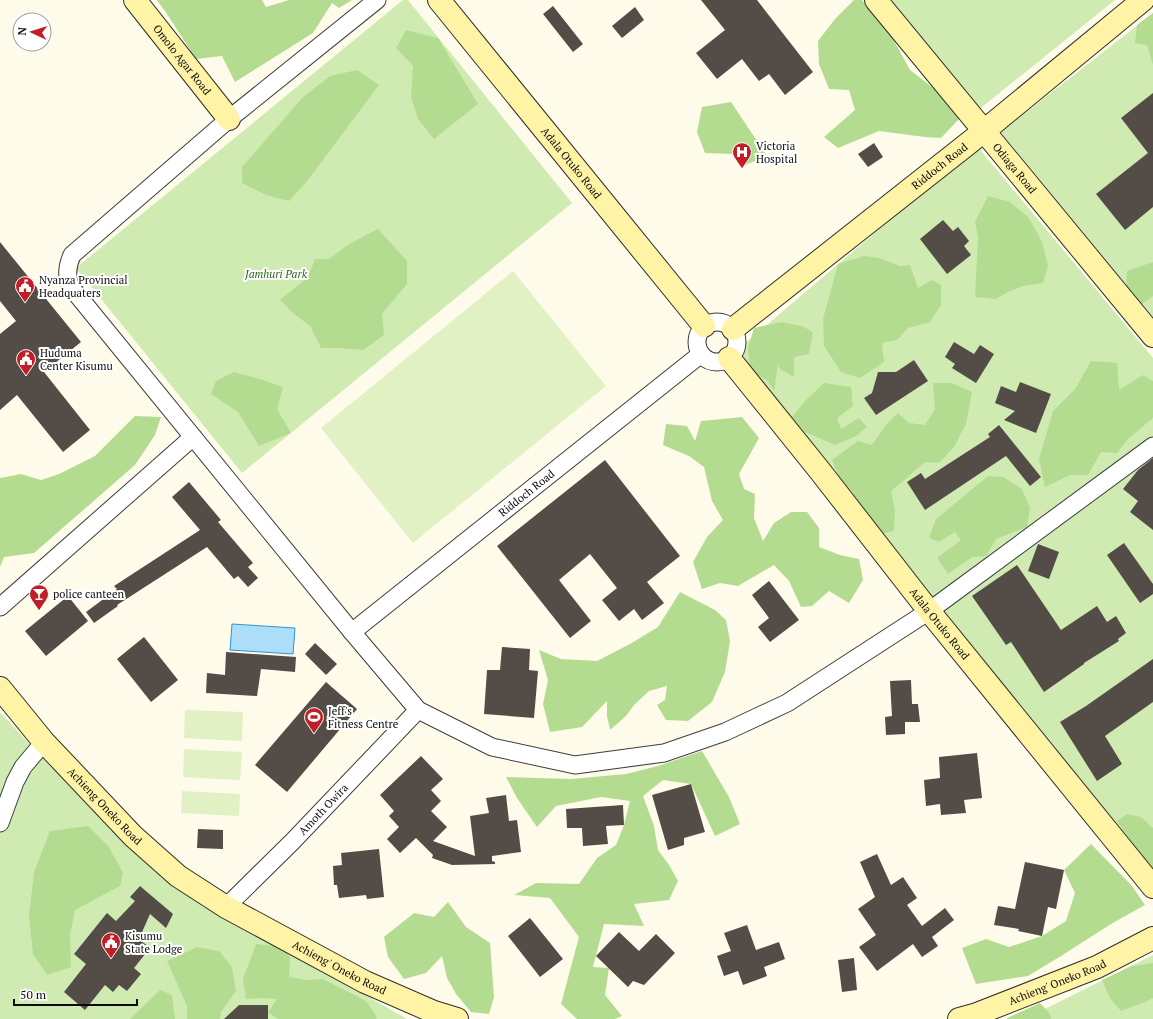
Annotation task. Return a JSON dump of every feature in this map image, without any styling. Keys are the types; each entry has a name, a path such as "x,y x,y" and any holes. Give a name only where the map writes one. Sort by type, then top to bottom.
{"street":[{"name":"Omolo Agar Road","path":"135,0 229,119"},
{"path":"377,0 229,119 72,255 68,263 67,279 70,286 352,632 418,710 492,747 575,765 664,752 725,732 787,703 929,612 1153,446"},
{"name":"Adala Otuko Road","path":"439,0 704,326"},
{"name":"Odiaga Road","path":"876,0 1153,336"},
{"name":"Riddoch Road","path":"733,329 984,131 1143,0"},
{"path":"712,322 719,322 727,324 733,329 737,344 730,358 714,362 701,354 697,339 699,332 704,326 712,322"},
{"name":"Riddoch Road","path":"352,632 701,354"},
{"name":"Adala Otuko Road","path":"730,358 929,612 1153,887"},
{"path":"0,607 193,437"},
{"name":"Achieng Oneko Road","path":"0,688 44,742 133,836 178,876 226,907"},
{"name":"Amoth Owira","path":"226,907 292,842 418,710"},
{"path":"0,824 15,782 23,767 44,742"},
{"name":"Achieng' Oneko Road","path":"226,907 365,982 434,1012 457,1019"},
{"name":"Achieng' Oneko Road","path":"958,1019 977,1014 1097,968 1153,938"}],"green space":[{"path":"157,0 262,0 266,7 289,0 352,0 339,8 332,3 313,33 235,82 222,56 196,59"},
{"name":"Jamhuri Park","path":"403,0 408,0 572,203 242,473 76,268"},
{"path":"854,0 862,0 887,28 910,70 940,93 960,118 941,138 879,131 838,148 824,137 855,110 849,90 829,89 819,64 818,41 835,19"},
{"path":"892,0 1115,0 977,111"},
{"path":"1153,13 1153,317 1001,132"},
{"path":"1153,13 1153,65 1147,45 1135,43 1137,25"},
{"path":"406,30 438,38 478,104 434,139 418,119 411,97 413,66 396,48"},
{"path":"357,70 379,85 308,180 289,201 266,195 242,183 242,167 303,97 330,76"},
{"path":"731,102 767,156 745,165 734,154 705,153 697,132 702,107"},
{"path":"977,146 1153,358 1153,898 735,352"},
{"path":"988,196 1010,202 1029,218 1042,242 1048,265 1043,283 1023,286 996,299 975,297 978,237 975,222"},
{"path":"378,229 407,261 407,284 382,314 384,335 363,350 321,348 310,326 293,313 280,300 308,277 315,259 329,259 349,244"},
{"path":"864,256 879,258 900,266 910,265 918,288 932,280 941,285 941,305 930,322 908,328 897,340 882,343 884,362 860,378 841,372 824,346 823,319 838,264"},
{"path":"1153,262 1153,296 1142,304 1126,293 1127,271"},
{"path":"513,271 606,386 413,543 321,428"},
{"path":"781,322 802,326 813,332 809,354 794,357 794,377 780,369 778,364 774,391 767,380 750,371 748,348 754,328"},
{"path":"1091,361 1117,363 1119,390 1143,375 1153,381 1153,418 1128,439 1117,453 1101,452 1088,475 1070,475 1045,487 1039,459 1053,411 1075,389"},
{"path":"234,372 283,387 277,409 291,433 259,446 238,412 211,394 216,381"},
{"path":"824,383 851,387 853,406 837,418 841,429 859,418 867,427 856,436 835,445 805,432 792,417 806,400"},
{"path":"933,383 952,383 972,392 966,424 954,447 939,463 925,462 891,491 895,510 894,531 875,535 861,524 853,492 840,480 832,460 858,441 872,445 885,426 898,413 909,423 925,425 935,409"},
{"path":"135,416 161,417 155,435 135,465 34,553 4,557 0,567 0,478 21,474 41,480 59,474 95,456"},
{"path":"742,417 759,438 739,474 744,489 755,494 754,518 763,541 774,523 791,512 807,512 819,528 819,547 840,555 859,559 863,580 849,603 829,591 812,606 801,607 789,581 774,565 738,586 720,583 702,589 693,562 707,537 723,520 712,501 704,467 689,456 663,445 666,424 687,426 695,441 701,421"},
{"path":"988,476 1003,477 1022,489 1030,508 1027,527 996,539 986,556 972,557 948,574 937,558 961,540 955,532 939,542 929,538 936,519"},
{"path":"680,592 715,610 726,620 730,641 725,672 712,702 688,721 666,720 657,705 665,700 667,686 649,691 634,705 626,716 610,730 607,716 607,701 582,727 550,732 543,704 548,680 539,650 561,659 597,661 630,644 658,627"},
{"path":"185,710 243,712 242,741 184,738"},
{"path":"0,712 49,765 124,837 259,934 407,1019 0,1019"},
{"path":"184,749 242,752 240,780 183,777"},
{"path":"702,751 729,797 740,824 715,836 691,784 663,780 643,796 654,826 658,850 678,881 669,900 634,904 644,926 604,924 593,967 609,968 605,995 622,1016 615,1019 577,1019 561,1004 579,937 550,898 514,895 536,883 579,884 597,858 616,845 624,825 630,801 601,797 556,806 537,827 517,798 506,777 571,779 626,774 658,766"},
{"path":"182,791 240,794 239,816 181,813"},
{"path":"1127,814 1141,817 1153,828 1153,871 1117,821"},
{"path":"88,826 109,847 123,873 120,886 75,910 70,935 71,967 47,975 33,954 29,916 34,872 50,831"},
{"path":"1091,844 1132,886 1145,905 1111,924 1028,976 976,984 962,948 986,939 1009,947 1042,936 1066,921 1075,893 1064,870"},
{"path":"448,902 466,927 490,943 494,997 489,1014 471,1012 456,994 447,978 442,956 426,973 404,979 388,957 384,937 414,913 434,917"},
{"path":"256,944 283,947 290,958 289,977 307,980 323,979 366,1001 377,1017 376,1019 278,1019 268,1012 277,999 246,999 243,979"},
{"path":"197,947 219,951 232,967 236,991 221,1012 220,1019 187,1019 187,1006 167,961"},
{"path":"1153,955 1153,1019 1025,1019"},
{"path":"1153,963 1153,998 1121,1011 1110,998 1102,980 1132,966"},
{"path":"160,990 172,995 175,1019 130,1019"},
{"path":"1040,1003 1050,1014 1051,1019 1007,1019 1007,1018"}],"water":[{"path":"232,624 295,628 293,654 230,650"}],"building":[{"path":"701,0 757,0 813,72 785,95 769,74 759,81 742,59 717,79 696,53 725,30"},
{"path":"553,6 583,44 573,52 543,14"},
{"path":"635,7 644,20 622,38 612,26"},
{"path":"1153,93 1153,207 1125,230 1096,194 1148,153 1121,118"},
{"path":"874,143 883,157 868,167 858,154"},
{"path":"943,220 953,231 958,227 969,241 964,246 971,255 947,274 920,239"},
{"path":"0,242 81,342 44,372 90,430 63,452 17,395 0,410 0,334 16,321 0,301"},
{"path":"954,342 974,354 980,345 994,354 976,383 952,368 955,364 945,357"},
{"path":"914,360 928,381 876,415 864,398 872,393 878,372 896,372"},
{"path":"1020,382 1051,394 1036,433 1004,420 1015,411 995,403 1001,386 1016,392"},
{"path":"999,425 1041,477 1030,486 1006,456 925,510 907,482 921,473 925,479 990,437 988,434"},
{"path":"1153,458 1153,530 1130,512 1138,501 1123,489 1138,470"},
{"path":"605,460 680,556 647,582 664,603 642,620 634,609 619,621 602,600 617,588 590,554 559,580 591,621 570,638 497,546"},
{"path":"189,482 221,520 218,522 253,563 248,567 258,578 248,587 238,576 234,579 207,547 117,605 118,606 94,623 86,612 117,589 114,586 200,530 172,497"},
{"path":"1124,543 1153,584 1153,594 1140,603 1107,555"},
{"path":"1038,544 1059,552 1049,579 1028,571"},
{"path":"1017,565 1061,630 1097,606 1107,622 1116,616 1126,633 1118,639 1119,641 1084,663 1044,692 1011,642 1006,645 972,596"},
{"path":"769,581 799,620 770,642 758,627 769,618 752,595"},
{"path":"68,596 88,621 46,656 25,631"},
{"path":"144,637 178,680 151,702 117,659"},
{"path":"315,643 337,664 326,675 305,654"},
{"path":"502,647 530,649 529,670 538,671 534,718 484,714 487,670 500,670"},
{"path":"226,652 296,657 295,672 261,669 257,696 206,693 207,673 225,675"},
{"path":"1153,659 1153,702 1105,736 1122,764 1097,781 1060,722 1086,706"},
{"path":"911,680 912,704 918,704 920,722 905,722 905,734 886,735 885,717 892,716 890,681"},
{"path":"326,682 357,709 287,792 255,765"},
{"path":"977,753 982,798 964,800 966,813 941,815 940,804 926,806 924,780 940,778 939,757"},
{"path":"421,756 443,779 431,790 441,801 431,811 447,827 433,841 475,856 470,816 489,813 486,798 506,795 509,821 517,820 521,852 492,856 492,861 495,862 495,864 452,865 432,858 433,855 416,838 400,853 387,839 399,827 389,816 394,811 380,795"},
{"path":"691,784 705,832 684,838 684,845 668,850 652,795"},
{"path":"623,805 624,825 606,826 608,844 583,846 582,828 567,828 566,809"},
{"path":"198,829 223,830 223,849 197,848"},
{"path":"379,849 384,897 367,899 366,895 339,898 337,885 334,885 333,866 342,865 341,853"},
{"path":"877,854 891,885 903,877 917,898 907,905 922,926 945,908 954,920 932,937 938,946 922,957 913,944 877,971 859,947 876,935 858,909 875,897 860,862"},
{"path":"1025,862 1064,870 1056,909 1048,907 1042,936 1018,931 1019,929 994,925 998,906 1015,909"},
{"name":"Kisumu State Lodge","path":"140,886 173,914 166,928 150,914 139,939 150,948 134,968 141,974 127,991 119,985 113,992 105,985 85,1010 64,992 86,964 74,954 107,913 116,921 135,901 130,897"},
{"path":"530,918 563,959 540,977 508,936"},
{"path":"747,925 756,950 779,942 785,959 764,967 767,976 743,985 738,971 724,976 717,956 731,951 724,933"},
{"path":"619,932 639,951 656,934 675,953 644,985 633,981 628,987 596,956"},
{"path":"854,958 857,990 842,992 838,960"},
{"path":"239,1005 268,1005 268,1019 224,1019"}],"place":[{"name":"Victoria Hospital","path":"742,169"},
{"name":"Nyanza Provincial Headquaters","path":"25,303"},
{"name":"Huduma Center Kisumu","path":"26,376"},
{"name":"police canteen","path":"39,611"},
{"name":"Jeff's Fitness Centre","path":"314,734"},
{"name":"Kisumu State Lodge","path":"111,959"}]}
